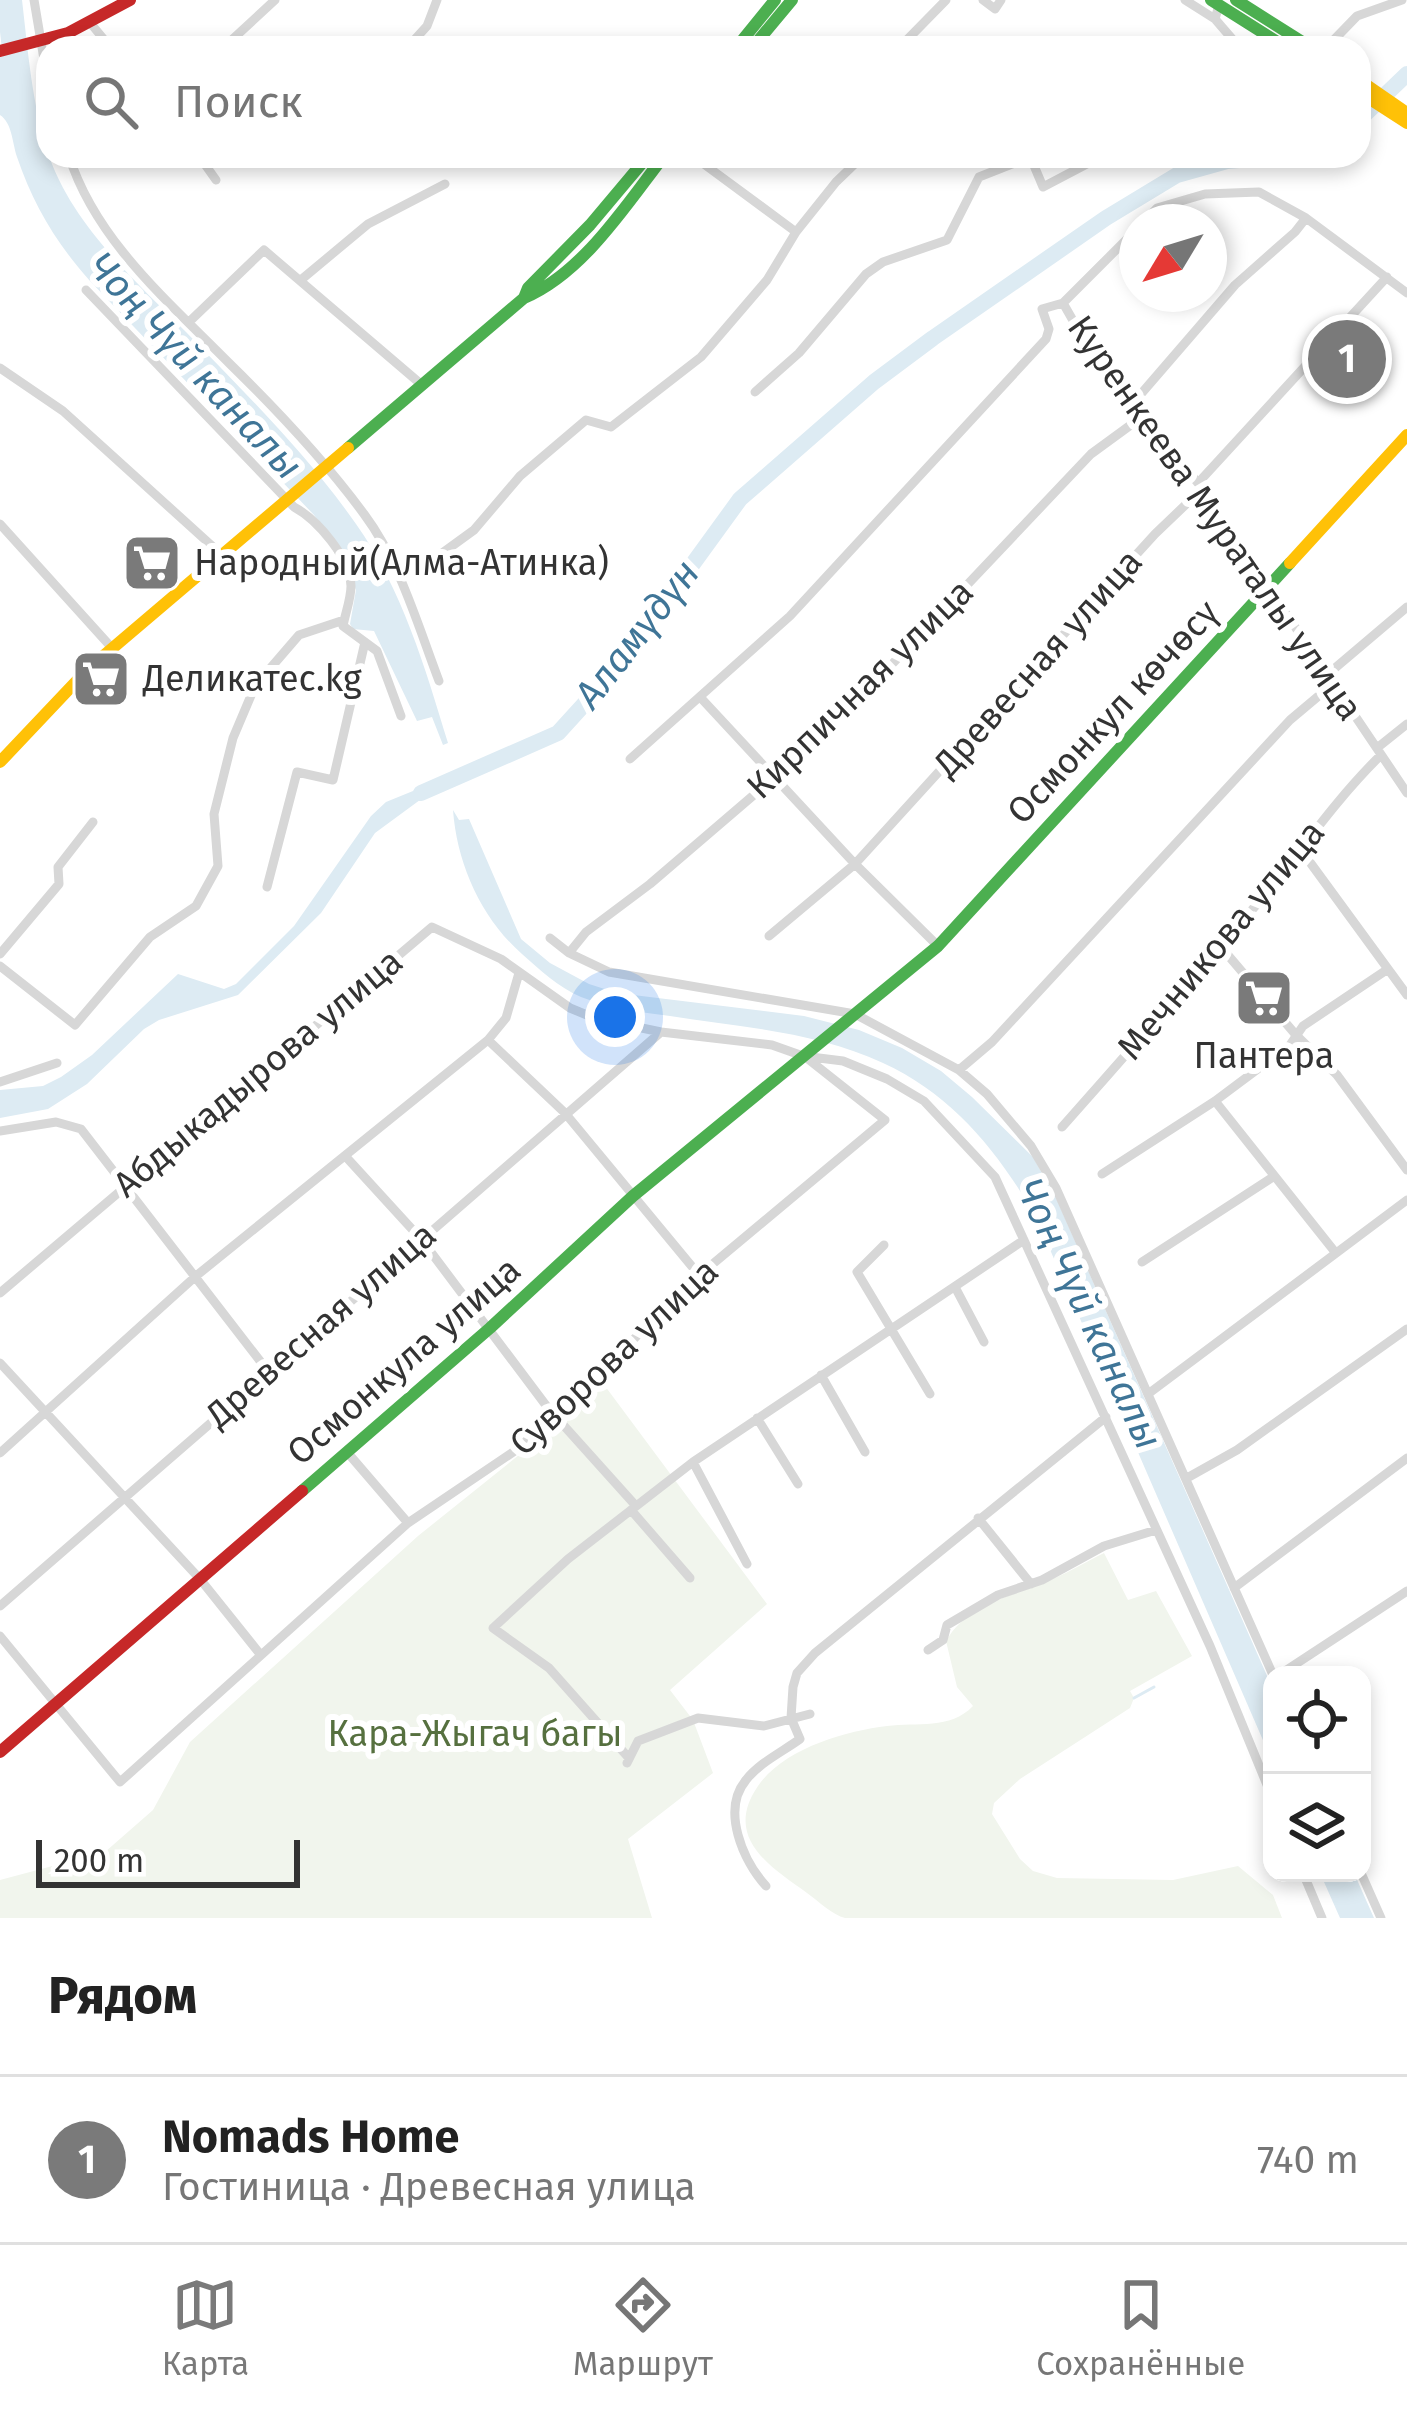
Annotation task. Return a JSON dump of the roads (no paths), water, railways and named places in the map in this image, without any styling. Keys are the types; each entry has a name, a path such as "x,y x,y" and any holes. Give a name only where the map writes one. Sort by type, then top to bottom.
{"street":[{"path":"0,51 36,44 34,0"},
{"path":"61,36 92,26 130,0"},
{"path":"236,36 275,0"},
{"path":"418,36 437,0"},
{"path":"746,36 775,0"},
{"path":"762,36 792,0"},
{"path":"911,36 946,0"},
{"path":"983,0 995,9 1001,0"},
{"path":"1185,0 1215,8 1265,36"},
{"path":"1236,0 1293,36"},
{"path":"1338,36 1357,16 1402,0"},
{"path":"1215,8 1232,36"},
{"path":"92,26 101,36"},
{"path":"1371,90 1406,119"},
{"path":"1371,99 1406,119"},
{"path":"73,168 80,188 131,263 367,517 394,566 439,681"},
{"path":"208,168 216,180"},
{"path":"0,763 64,691 112,648 524,298 638,168"},
{"path":"524,298 536,296 568,266 654,168"},
{"path":"709,168 796,232"},
{"path":"394,566 441,554 474,530 520,476 586,419 611,427 701,357 767,280 796,232 851,168"},
{"path":"755,392 800,353 866,274 883,262 946,240 979,178 1003,168"},
{"path":"1035,168 1043,187 1079,168"},
{"path":"302,279 368,224 445,184"},
{"path":"1171,204 1205,194 1259,192 1306,218 1407,293"},
{"path":"1134,402 1235,285 1306,218"},
{"path":"630,759 790,616 1046,339 1049,329 1042,309 1063,303 1119,247"},
{"path":"189,322 264,250 422,385"},
{"name":"Древесная улица","path":"769,936 855,864 1387,277"},
{"path":"86,290 305,513 339,554 351,585 343,626 377,651 401,716"},
{"name":"Куренкеева Мураталы улица","path":"1063,303 1095,358 1200,486 1407,793"},
{"path":"0,368 63,411 222,554"},
{"name":"Кирпичная улица","path":"569,953 586,932 776,776 878,679 1091,454 1143,416"},
{"name":"Осмонкул көчөсү","path":"853,1016 938,946 1407,435"},
{"path":"0,524 112,648"},
{"path":"959,1070 992,1042 1290,720 1407,607"},
{"path":"0,965 75,1025 150,937 196,906 218,866 214,814 233,738 254,686 299,635 344,620"},
{"path":"267,887 297,772 333,780 365,642"},
{"path":"700,697 938,946"},
{"name":"Мечникова улица","path":"1062,1127 1221,947 1346,788 1407,724"},
{"path":"0,954 59,884 58,867 94,822"},
{"path":"1301,850 1407,995"},
{"name":"Абдыкадырова улица","path":"0,1293 432,927 501,959 569,1008 593,1018 661,1032 772,1045 843,1061 924,1101 995,1177 1210,1646 1263,1776"},
{"path":"550,938 609,972 853,1016 959,1070 987,1094 1031,1146 1056,1188 1272,1666"},
{"path":"1221,947 1337,1076 1407,1170"},
{"path":"1102,1174 1215,1101 1290,1045 1303,1026 1388,969"},
{"path":"0,1453 196,1276 488,1040 506,1018 519,973"},
{"name":"Осмонкула улица","path":"0,1752 490,1328 633,1196 853,1016"},
{"name":"Древесная улица","path":"0,1606 661,1032"},
{"path":"488,1040 565,1113 699,1275"},
{"name":"Суворова улица","path":"57,1706 120,1782 408,1523 522,1446 551,1412 610,1364 699,1275 884,1120 807,1053"},
{"path":"0,1082 57,1064"},
{"path":"1215,1101 1335,1252"},
{"path":"0,1131 56,1122 81,1129 267,1370"},
{"path":"346,1158 421,1239 551,1412 689,1578"},
{"path":"1142,1262 1273,1178"},
{"path":"1148,1394 1407,1200"},
{"path":"810,1714 764,1726 698,1718 638,1741 628,1760 549,1668 493,1628 568,1559 693,1462 1024,1240"},
{"path":"884,1245 857,1272 930,1394"},
{"path":"955,1287 984,1342"},
{"path":"1187,1478 1238,1450 1407,1329"},
{"path":"0,1363 200,1579 260,1654"},
{"path":"821,1375 865,1452"},
{"path":"766,1886 745,1858 736,1796 756,1770 800,1739 790,1718 797,1673 815,1653 1106,1417"},
{"path":"757,1418 798,1484"},
{"path":"347,1452 408,1523"},
{"path":"1234,1588 1407,1458"},
{"path":"693,1462 747,1564"},
{"path":"978,1518 1030,1584"},
{"path":"928,1651 943,1640 946,1625 998,1595 1104,1546 1156,1530"},
{"path":"1290,1666 1407,1591"},
{"path":"0,1636 57,1706"},
{"path":"1308,1882 1322,1918"},
{"path":"1365,1882 1381,1918"}],"water":[{"path":"0,0 22,0 36,101 36,168 54,168 88,227 296,449 356,524 399,602 448,743 443,745 432,717 417,721 374,631 353,629 350,624 356,590 334,543 314,515 90,281 47,222 0,115 0,57 11,54 5,30 0,28"},
{"path":"440,780 442,790 424,797 375,833 321,913 238,995 159,1020 87,1084 48,1109 0,1118 0,1090 43,1086 61,1077 92,1055 178,974 224,989 236,984 294,926 371,816 386,802"},
{"path":"453,810 459,820 469,819 521,939 550,963 617,993 804,1016 859,1030 941,1071 1033,1157 1056,1198 1263,1667 1263,1740 1035,1215 989,1147 931,1091 858,1053 778,1032 614,1007 565,988 494,924 466,870"},
{"path":"1324,1882 1358,1882 1374,1918 1340,1918"}],"waterway":[{"name":"Чоң Чүй каналы","path":"1,0 7,54"},
{"name":"Аламүдүн","path":"1371,108 1407,74"},
{"name":"Аламүдүн","path":"421,793 558,733 618,667 740,499 874,382 933,338 1106,218 1177,175 1202,168"},
{"path":"1134,1698 1154,1687"}],"place":[{"name":"Nomads Home","path":"1347,359"},
{"name":"Народный(Алма-Атинка)","path":"152,563"},
{"name":"Деликатес.kg","path":"101,679"},
{"name":"Пантера","path":"1264,998"}],"park label":[{"name":"Кара-Жыгач багы","path":"475,1734"}]}
